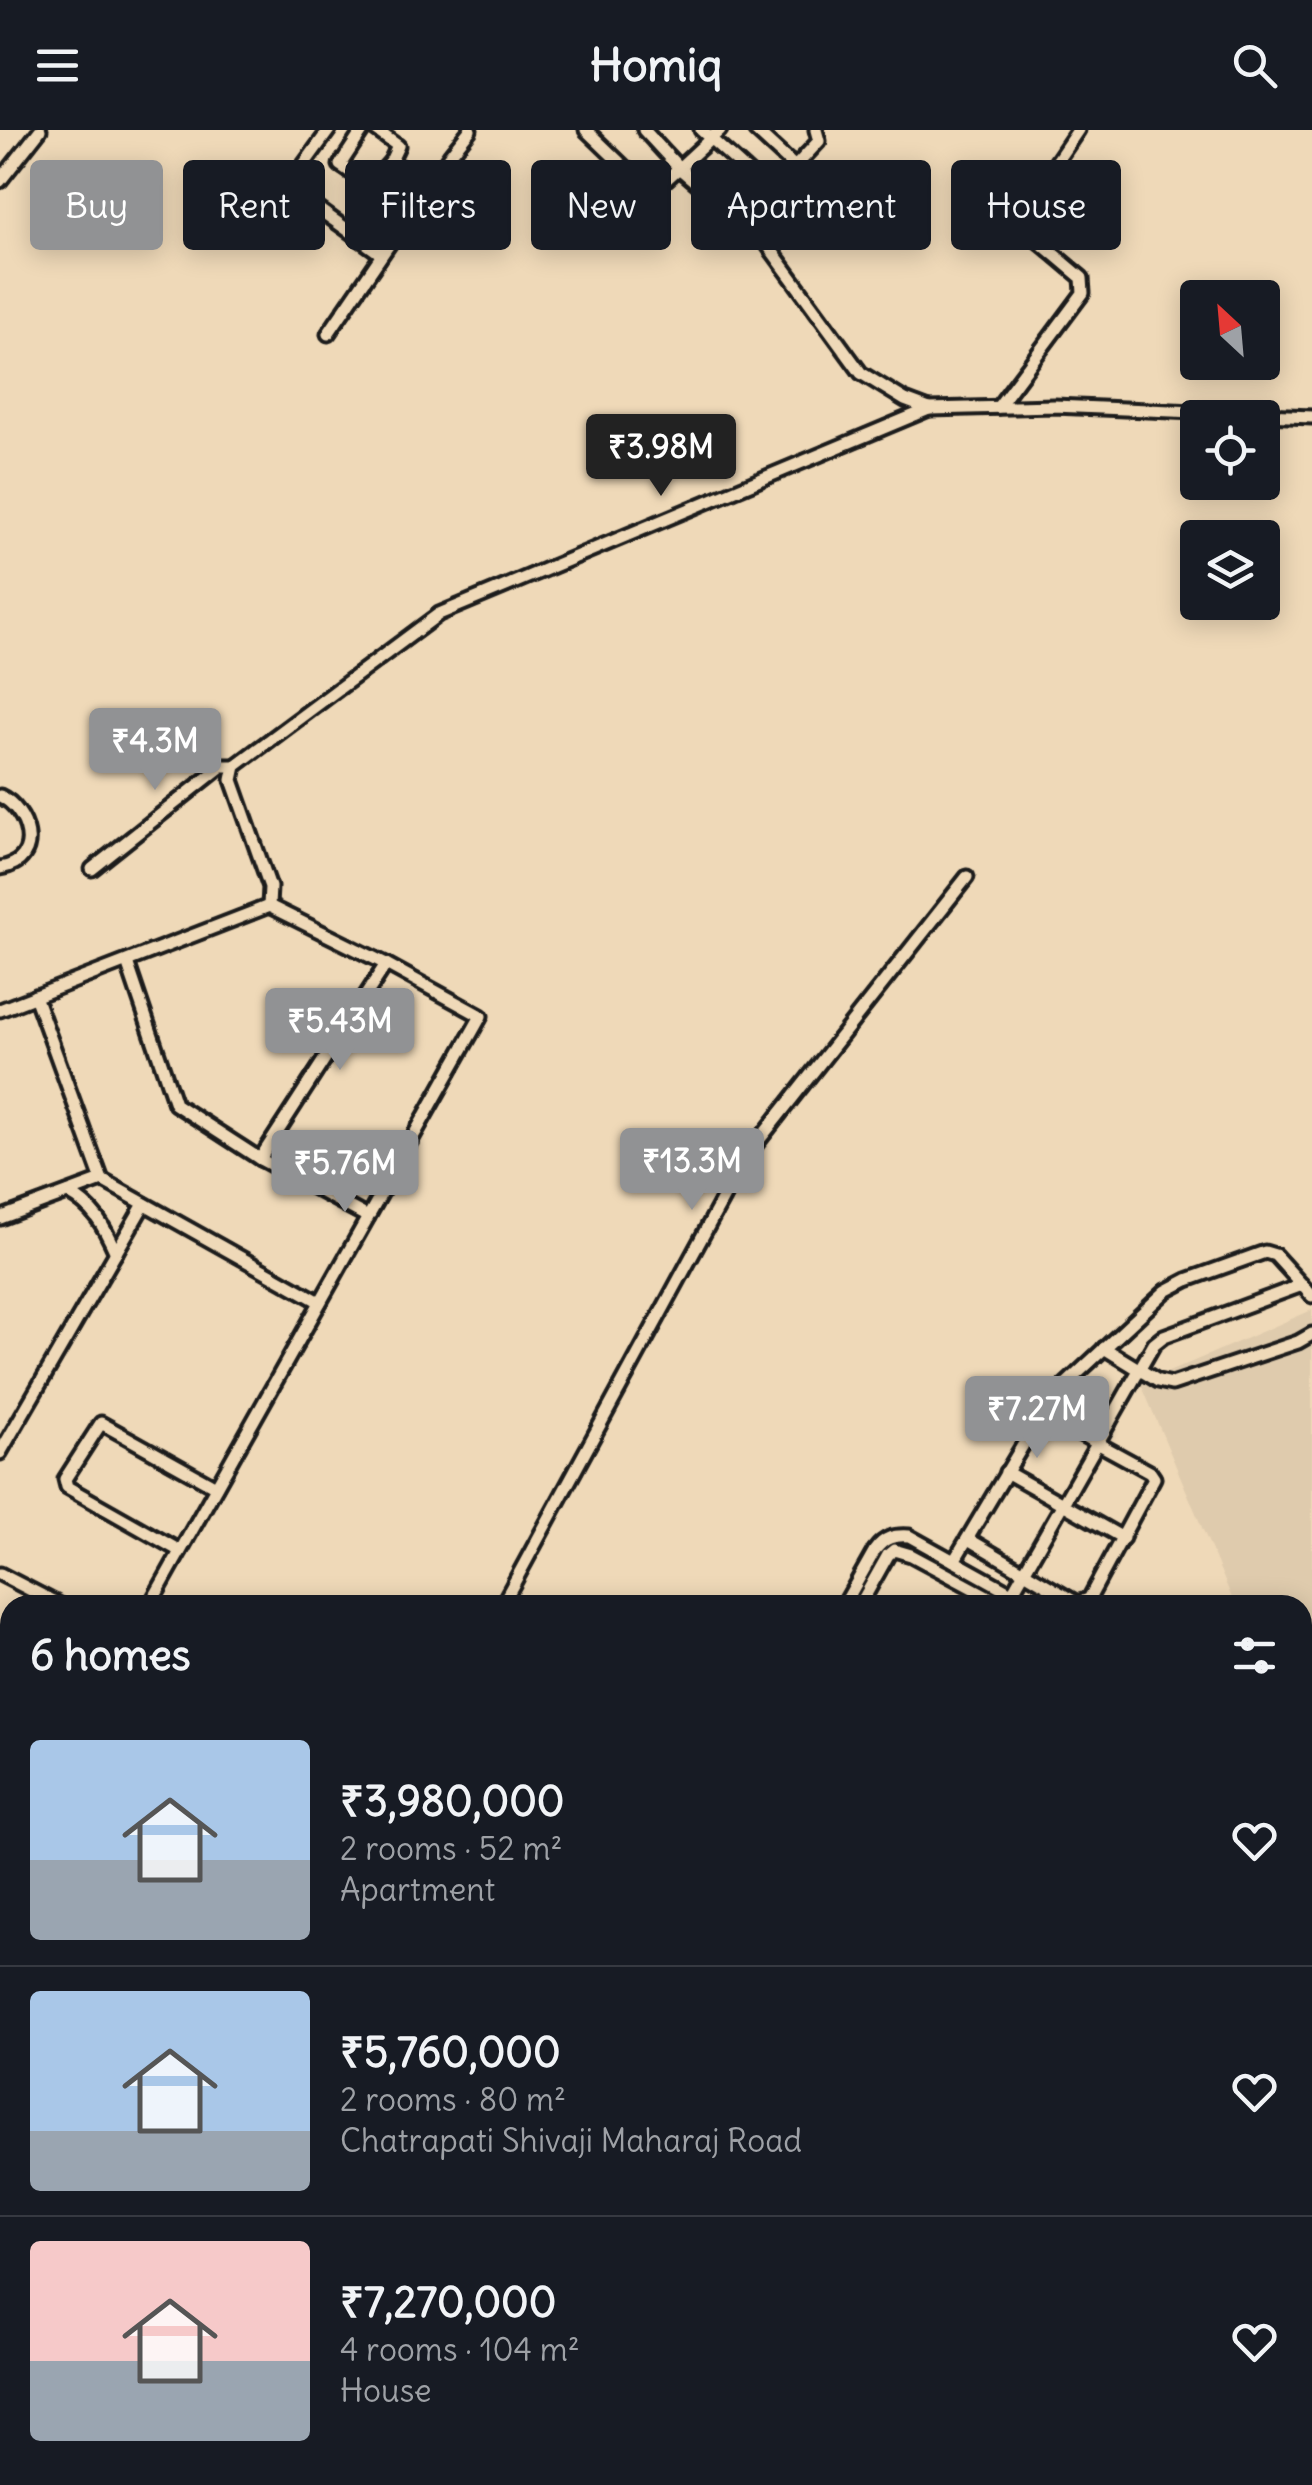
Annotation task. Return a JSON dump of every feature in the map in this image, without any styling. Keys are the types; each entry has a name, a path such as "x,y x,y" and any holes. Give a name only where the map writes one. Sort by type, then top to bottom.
{"street":[{"path":"0,180 40,130"},
{"path":"329,130 292,180 292,190 381,254"},
{"path":"345,170 341,160 363,130"},
{"path":"376,130 398,146 391,160"},
{"path":"586,130 643,185 658,187 710,133 737,160"},
{"path":"644,130 691,179"},
{"path":"755,130 787,160"},
{"path":"802,160 819,141 816,130"},
{"path":"998,406 1084,293 1082,278 1018,224 1078,130"},
{"path":"445,160 464,132"},
{"path":"328,334 384,250"},
{"path":"771,250 861,372 929,410"},
{"path":"92,869 222,766 235,766 439,614 929,410 1054,406 1312,417"},
{"path":"235,766 232,780 270,887 269,906"},
{"path":"0,796 9,800 20,818 28,846 27,856 20,864 0,868"},
{"path":"507,1595 745,1158 967,877"},
{"path":"0,1010 269,906 481,1016 155,1595"},
{"path":"127,962 175,1104 260,1160 368,1217"},
{"path":"260,1160 386,964"},
{"path":"34,996 102,1180 320,1302"},
{"path":"0,1218 102,1180"},
{"path":"68,1193 97,1214 116,1253"},
{"path":"0,1454 144,1204"},
{"path":"954,1561 1056,1394 1176,1285 1260,1253 1275,1255 1312,1296"},
{"path":"850,1595 875,1550 910,1536 1012,1594 1154,1344 1164,1336 1302,1284"},
{"path":"1104,1348 1165,1384 1178,1383 1312,1334"},
{"path":"1056,1394 1108,1423"},
{"path":"1042,1413 1150,1472 1154,1478 1091,1595"},
{"path":"180,1550 67,1487 65,1478 101,1423 216,1487"},
{"path":"1006,1472 1123,1538"},
{"path":"968,1538 1065,1595"},
{"path":"866,1595 891,1544"},
{"path":"891,1544 985,1595"},
{"path":"0,1574 41,1595"}],"shaded area":[{"path":"1312,1310 1312,1595 1231,1595 1141,1384"}]}
